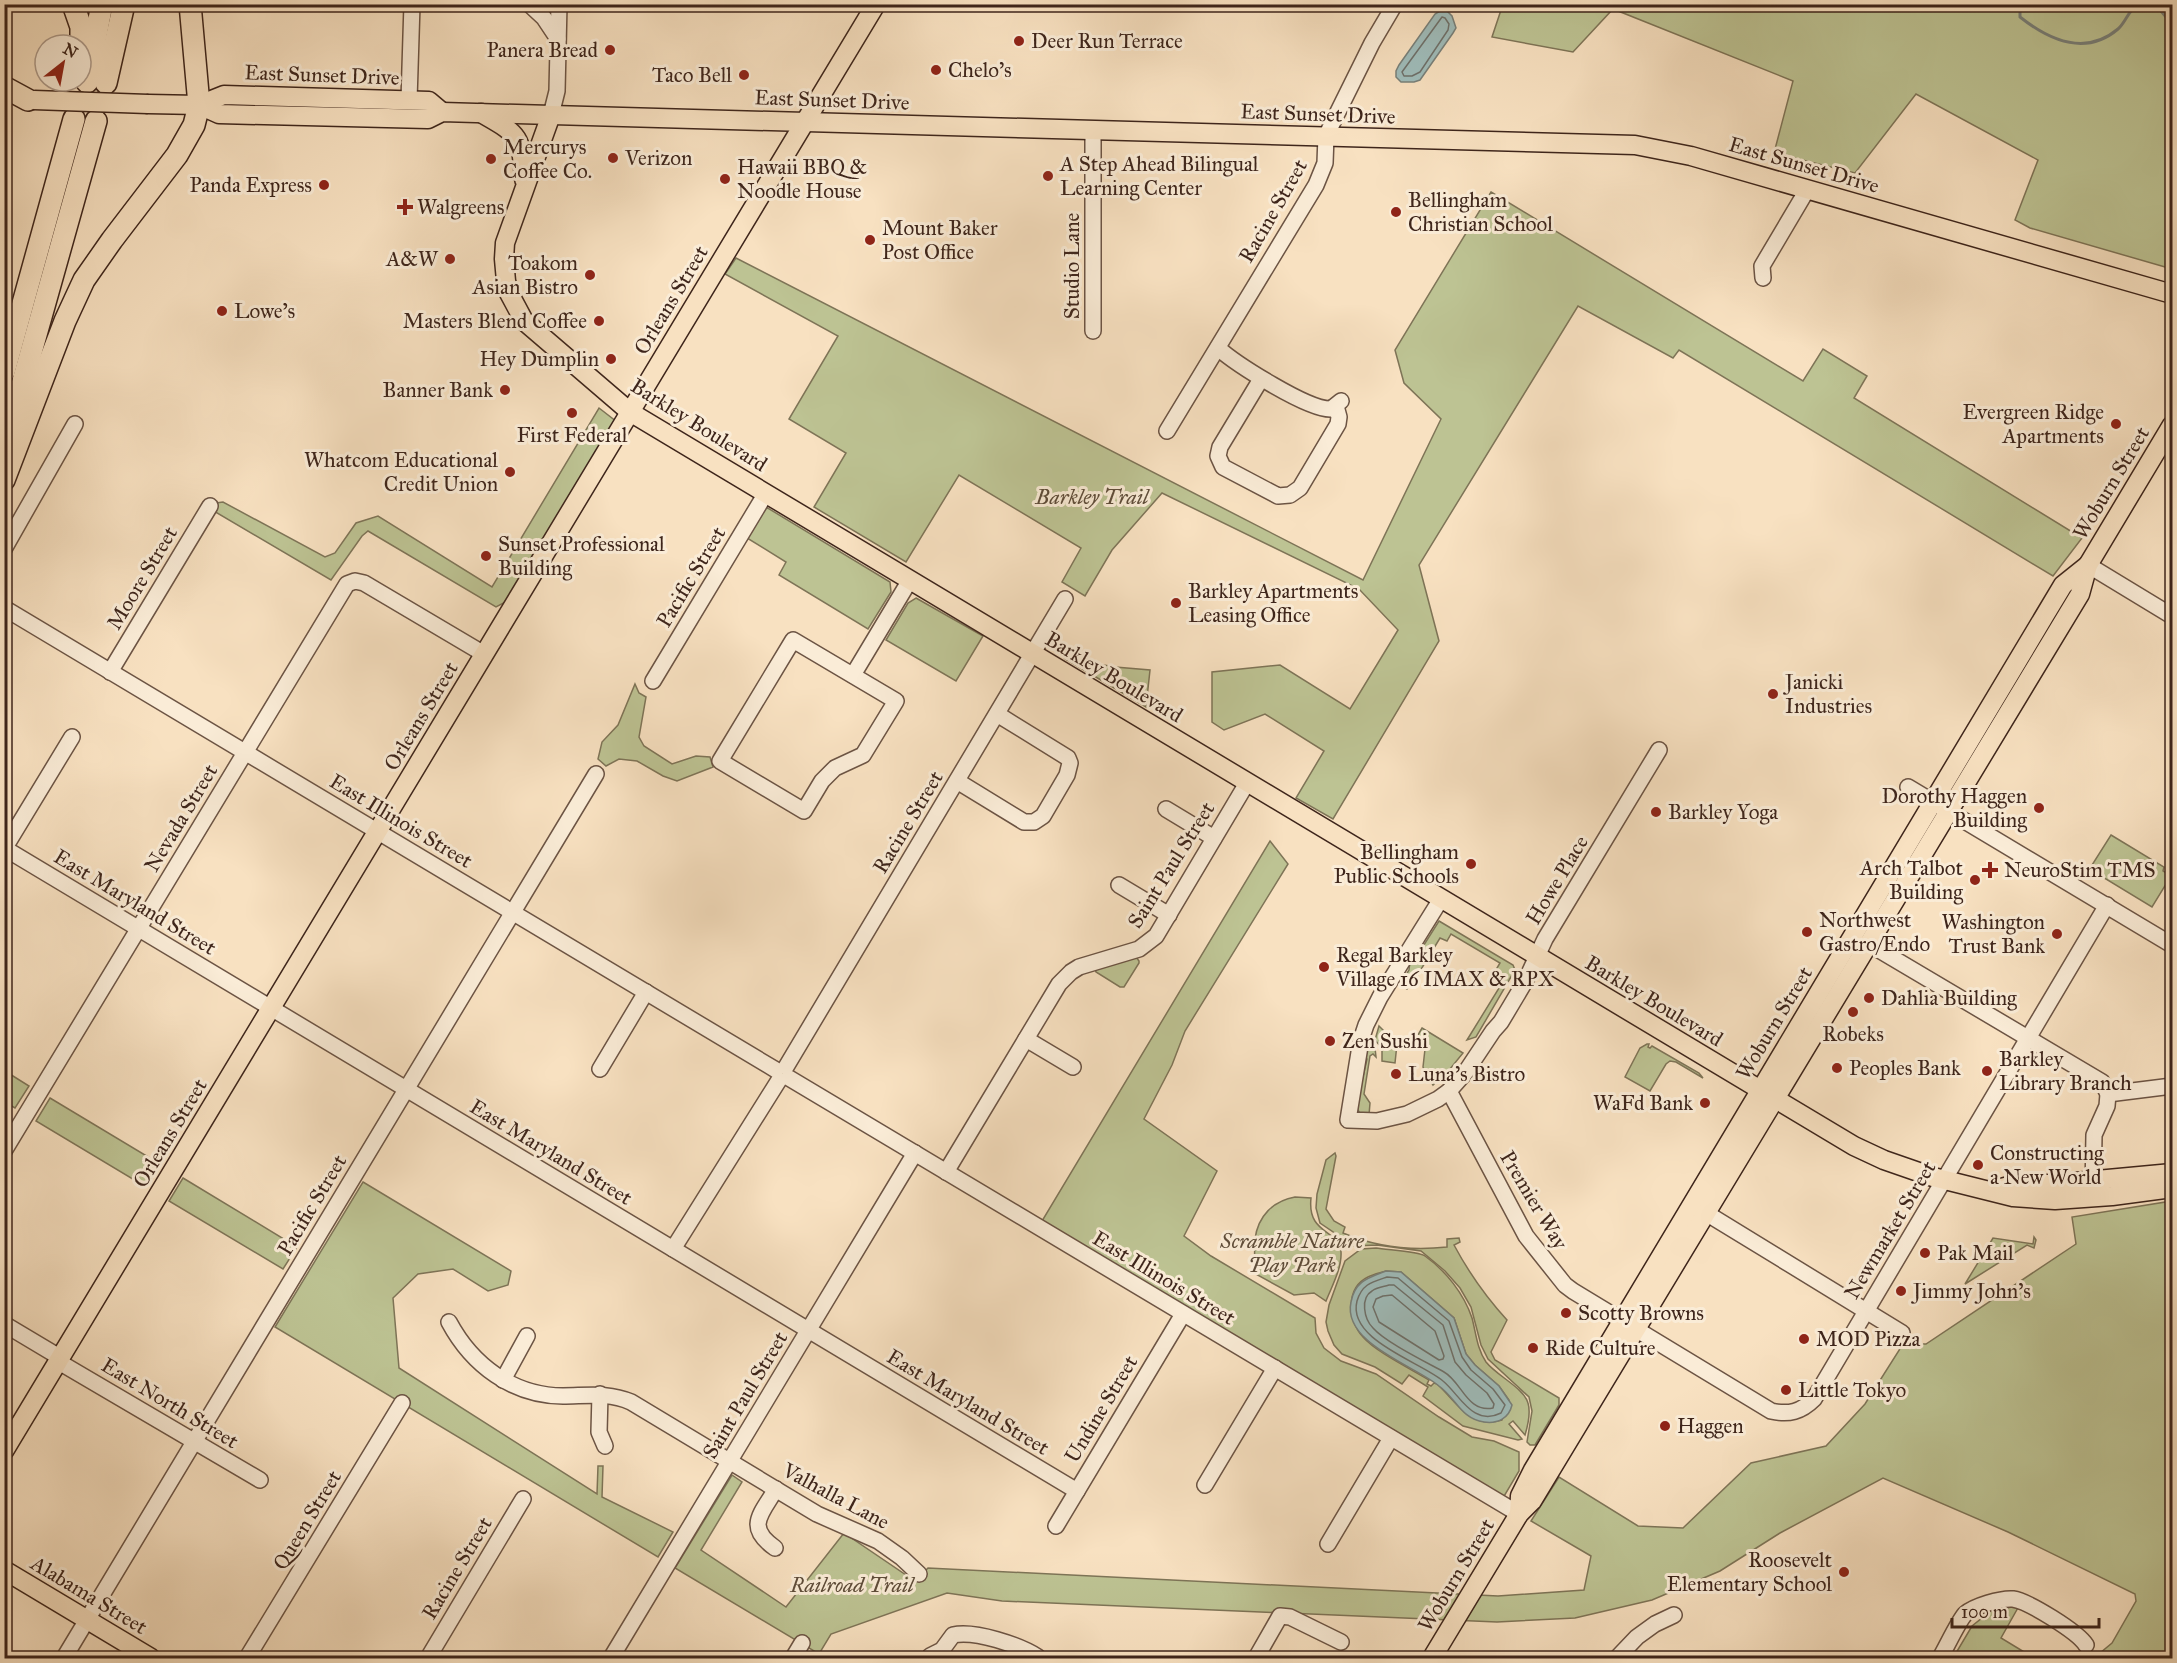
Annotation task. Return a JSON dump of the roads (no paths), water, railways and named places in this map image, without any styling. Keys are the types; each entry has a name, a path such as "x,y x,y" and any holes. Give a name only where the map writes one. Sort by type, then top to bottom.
{"highway":[{"path":"73,4 81,33"},
{"path":"93,48 102,4"},
{"path":"93,68 124,4"},
{"path":"4,480 65,321 84,280 177,156 194,125 199,105 190,4"},
{"path":"4,87 31,100"},
{"path":"4,372 74,119"},
{"path":"4,447 96,121"}],"main road":[{"name":"Orleans Street","path":"4,1452 876,4"},
{"name":"East Sunset Drive","path":"199,105 221,95 409,100 429,101 442,112"},
{"name":"East Sunset Drive","path":"4,99 199,105 219,114 428,119 442,112 1635,145 1691,156 2172,294"},
{"path":"479,113 510,130 518,139 522,150 525,187"},
{"name":"Barkley Boulevard","path":"551,115 504,250 506,281 521,315 531,328 630,412 1861,1150 1944,1180 1990,1190 2017,1184 2054,1184 2093,1189 2172,1188"},
{"name":"Woburn Street","path":"1432,1659 1519,1514 1520,1496 1533,1470 1706,1214 1767,1095 1869,944 2080,594 2088,565 2172,425"},
{"name":"Woburn Street","path":"1629,1325 1767,1095 1933,802 2063,585 2088,565"},
{"name":"Barkley Boulevard","path":"2093,1189 2172,1173"},
{"name":"Alabama Street","path":"4,1570 151,1659"}],"street":[{"path":"409,100 412,4"},
{"path":"529,4 544,18 558,39"},
{"name":"Barkley Boulevard","path":"551,115 556,91 560,4"},
{"name":"Racine Street","path":"1167,431 1316,185 1325,163 1326,136 1369,49 1395,4"},
{"name":"Studio Lane","path":"1093,130 1093,331"},
{"path":"1763,278 1762,266 1807,190"},
{"path":"1218,348 1261,379 1318,407 1330,409 1338,404 1338,424 1300,488 1290,495 1278,496 1223,467 1218,456 1220,447 1261,379"},
{"path":"4,549 75,424"},
{"name":"Pacific Street","path":"653,681 766,493"},
{"name":"Moore Street","path":"110,672 210,506"},
{"path":"2088,565 2172,616"},
{"path":"853,675 910,580"},
{"name":"Nevada Street","path":"4,1151 344,588 355,581 364,583 484,654"},
{"name":"Racine Street","path":"673,1249 782,1074 1065,599"},
{"name":"East Illinois Street","path":"4,608 1519,1514"},
{"path":"793,640 853,675 896,701 863,755 836,768 822,781 804,811 720,761 793,640"},
{"path":"957,781 1024,822 1034,822 1043,816 1069,769 1068,758 997,714"},
{"path":"5,849 72,737"},
{"name":"Howe Place","path":"1441,899 1396,970 1366,1025 1361,1040 1348,1120 1374,1122 1425,1106 1449,1091 1471,1066 1526,980 1559,915 1569,902 1659,750"},
{"name":"Pacific Street","path":"64,1659 596,774"},
{"name":"Saint Paul Street","path":"946,1172 1065,977 1080,967 1139,949 1156,936 1247,783"},
{"path":"1908,787 2172,945"},
{"path":"1166,809 1215,838"},
{"name":"East Maryland Street","path":"5,849 1077,1491"},
{"path":"1119,885 1169,915"},
{"name":"Newmarket Street","path":"1629,1325 1771,1411 1781,1413 1804,1409 1815,1399 2107,906"},
{"path":"1869,944 2102,1082 2108,1094 2107,1106 2094,1135 2093,1189"},
{"path":"600,1069 646,992"},
{"path":"1026,1039 1073,1068"},
{"path":"2108,1094 2172,1086"},
{"name":"Premier Way","path":"1449,1091 1526,1236 1538,1253 1573,1291 1629,1325"},
{"name":"Saint Paul Street","path":"611,1659 915,1153"},
{"path":"1706,1214 1902,1333"},
{"name":"Undine Street","path":"1056,1526 1183,1314"},
{"name":"Valhalla Lane","path":"449,1322 465,1349 475,1360 503,1380 525,1390 549,1395 600,1394 631,1402 825,1518 878,1541 902,1558 919,1574"},
{"name":"East North Street","path":"4,1324 194,1442 260,1480"},
{"path":"503,1380 527,1336"},
{"path":"1205,1485 1275,1368"},
{"path":"600,1394 599,1432 605,1446"},
{"name":"Queen Street","path":"248,1659 402,1403"},
{"path":"1328,1544 1390,1438"},
{"path":"775,1548 762,1537 757,1526 759,1516 776,1489"},
{"name":"Racine Street","path":"428,1659 523,1499"},
{"path":"1940,1659 1965,1615 1986,1604 2015,1599 2076,1633 2086,1645"},
{"path":"1617,1659 1637,1636 1674,1615"},
{"path":"1256,1659 1280,1616 1290,1617 1341,1642"},
{"path":"930,1657 942,1650 953,1635 964,1633 1025,1648 1037,1658"},
{"path":"793,1659 802,1642"}],"water":[{"path":"1447,11 1452,16 1456,28 1420,80 1401,82 1396,77 1399,65 1435,14"},
{"path":"1386,1271 1401,1272 1454,1318 1466,1354 1499,1386 1512,1405 1506,1417 1498,1421 1484,1422 1470,1417 1439,1386 1383,1352 1358,1330 1351,1317 1353,1295 1363,1281"}],"waterway":[{"path":"2020,4 2020,17 2031,25 2055,38 2080,44 2106,37 2118,29 2132,9 2139,4"},
{"path":"2155,4 2172,24"}],"tunnel":[{"path":"74,119 75,93"}],"place":[{"name":"Deer Run Terrace","path":"1019,41"},
{"name":"Panera Bread","path":"610,50"},
{"name":"Chelo's","path":"936,70"},
{"name":"Taco Bell","path":"744,75"},
{"name":"Verizon","path":"613,158"},
{"name":"Mercurys Coffee Co.","path":"491,159"},
{"name":"A Step Ahead Bilingual Learning Center","path":"1048,176"},
{"name":"Hawaii BBQ & Noodle House","path":"725,179"},
{"name":"Panda Express","path":"324,185"},
{"name":"Walgreens","path":"405,207"},
{"name":"Bellingham Christian School","path":"1396,212"},
{"name":"Mount Baker Post Office","path":"870,240"},
{"name":"A&W","path":"450,259"},
{"name":"Toakom Asian Bistro","path":"590,275"},
{"name":"Lowe's","path":"222,311"},
{"name":"Masters Blend Coffee","path":"599,321"},
{"name":"Hey Dumplin","path":"611,359"},
{"name":"Banner Bank","path":"505,390"},
{"name":"First Federal","path":"572,413"},
{"name":"Evergreen Ridge Apartments","path":"2116,424"},
{"name":"Whatcom Educational Credit Union","path":"510,472"},
{"name":"Sunset Professional Building","path":"486,556"},
{"name":"Barkley Apartments Leasing Office","path":"1176,603"},
{"name":"Janicki Industries","path":"1773,694"},
{"name":"Dorothy Haggen Building","path":"2039,808"},
{"name":"Barkley Yoga","path":"1656,812"},
{"name":"Bellingham Public Schools","path":"1471,864"},
{"name":"NeuroStim TMS","path":"1990,870"},
{"name":"Arch Talbot Building","path":"1975,880"},
{"name":"Northwest Gastro/Endo","path":"1807,932"},
{"name":"Washington Trust Bank","path":"2057,934"},
{"name":"Regal Barkley Village 16 IMAX & RPX","path":"1324,967"},
{"name":"Dahlia Building","path":"1869,998"},
{"name":"Robeks","path":"1853,1012"},
{"name":"Zen Sushi","path":"1330,1041"},
{"name":"Peoples Bank","path":"1837,1068"},
{"name":"Barkley Library Branch","path":"1987,1071"},
{"name":"Luna's Bistro","path":"1396,1074"},
{"name":"WaFd Bank","path":"1705,1103"},
{"name":"Constructing a New World","path":"1978,1165"},
{"name":"Pak Mail","path":"1925,1253"},
{"name":"Jimmy John's","path":"1901,1291"},
{"name":"Scotty Browns","path":"1566,1313"},
{"name":"MOD Pizza","path":"1804,1339"},
{"name":"Ride Culture","path":"1533,1348"},
{"name":"Little Tokyo","path":"1786,1390"},
{"name":"Haggen","path":"1665,1426"},
{"name":"Roosevelt Elementary School","path":"1844,1572"}],"park label":[{"name":"Barkley Trail","path":"1092,497"},
{"name":"Scramble Nature Play Park","path":"1292,1253"},
{"name":"Railroad Trail","path":"852,1585"}]}
